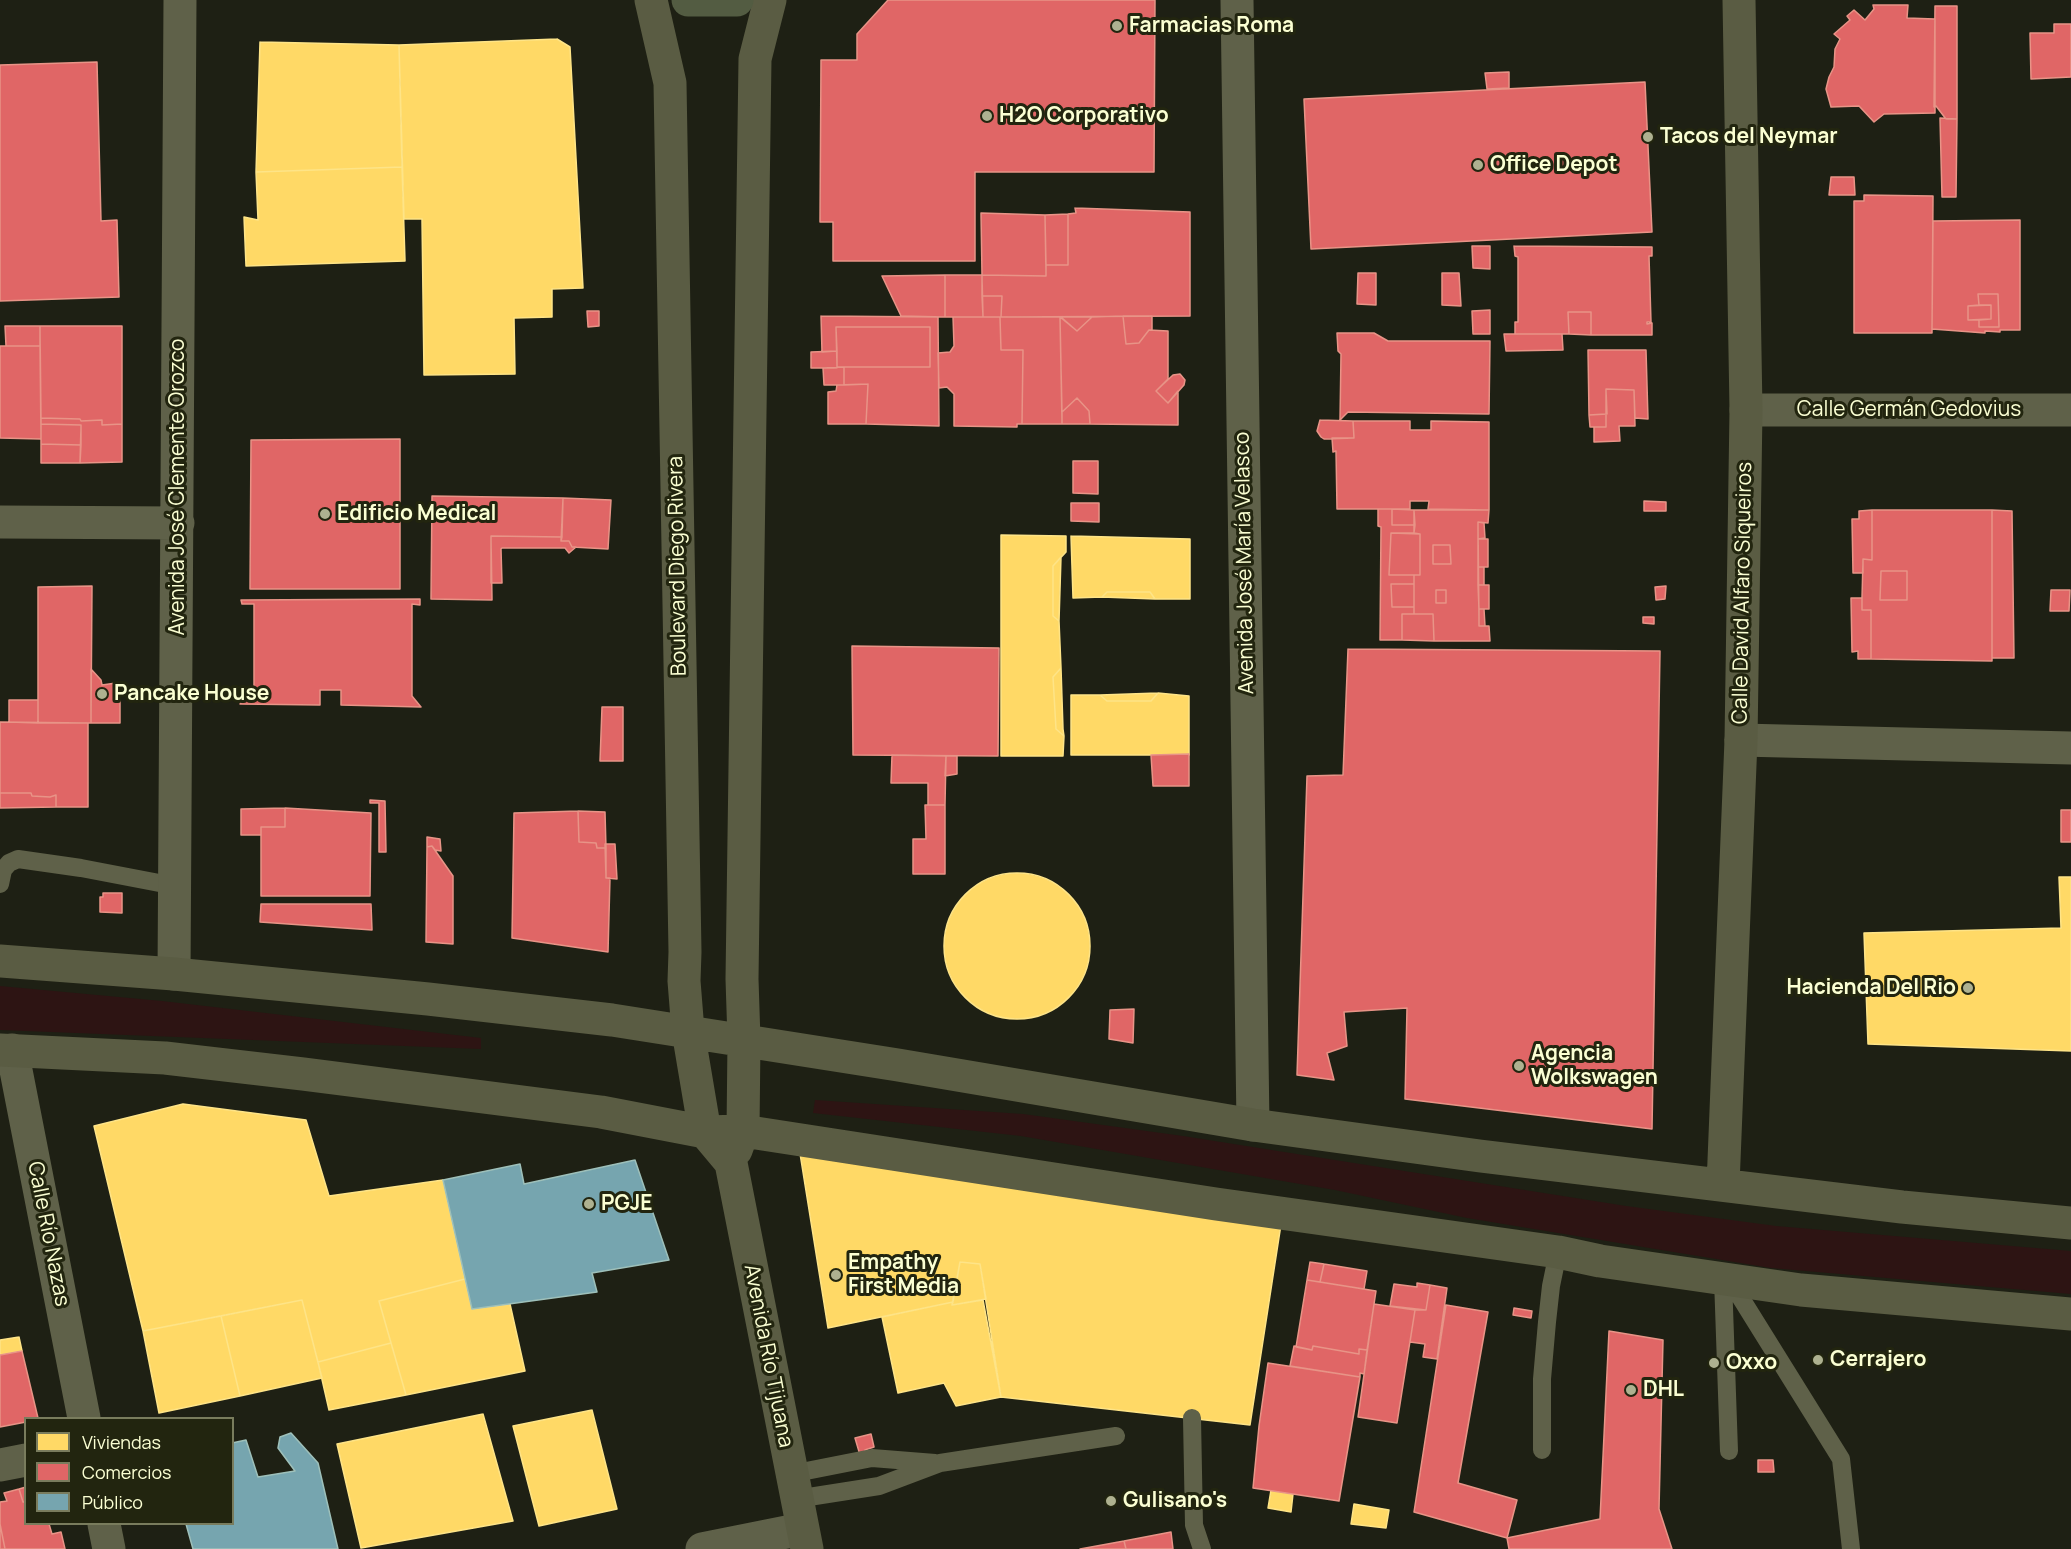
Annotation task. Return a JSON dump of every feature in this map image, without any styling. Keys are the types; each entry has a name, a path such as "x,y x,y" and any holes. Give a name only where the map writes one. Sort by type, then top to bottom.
{"main road":[{"name":"Boulevard Diego Rivera","path":"651,0 670,83 684,981 687,1031 705,1132"},
{"path":"688,0 737,0"},
{"path":"731,1163 743,1131 742,979 755,59 770,0"},
{"name":"Calle David Alfaro Siqueiros","path":"1723,1185 1741,740 1746,410 1739,0"},
{"path":"0,962 174,974 612,1020 1253,1125 1480,1156 1902,1207 2071,1223"},
{"path":"6,1050 165,1058 601,1112 705,1132 743,1131 1216,1205 1558,1252 1600,1261 1801,1290 2071,1314"},
{"name":"Avenida Río Tijuana","path":"705,1132 731,1163 799,1513"}],"street":[{"name":"Avenida José Clemente Orozco","path":"174,974 180,0"},
{"name":"Avenida José María Velasco","path":"1237,0 1253,1125"},
{"name":"Calle Germán Gedovius","path":"1746,410 2071,410"},
{"path":"0,522 178,523"},
{"path":"1741,740 2071,748"},
{"name":"Calle Río Nazas","path":"6,1050 84,1417"},
{"path":"0,1465 24,1460"},
{"path":"702,1549 799,1513"},
{"path":"104,1525 109,1549"}],"lane":[{"path":"0,884 3,870 18,858 175,886"},
{"path":"1542,1450 1542,1380 1551,1286 1558,1252"},
{"path":"1726,1279 1729,1451"},
{"path":"1726,1279 1841,1459 1851,1549"},
{"path":"1192,1418 1194,1526 1202,1549"},
{"path":"799,1513 940,1463 1116,1436"},
{"path":"799,1513 872,1458 940,1463"}],"shaded area":[{"path":"0,986 162,1001 481,1038 481,1049 0,1030"},
{"path":"815,1100 1023,1114 1183,1136 1626,1206 1776,1226 2071,1251 2071,1294 1771,1268 1467,1218 1335,1190 1021,1136 813,1113"}],"building: Viviendas":[{"path":"557,39 570,47 583,288 552,289 552,317 514,318 515,374 424,375 422,219 404,219 399,45"},
{"path":"260,42 399,45 402,167 256,172"},
{"path":"402,167 405,261 246,266 244,217 258,220 256,172"},
{"path":"1001,535 1066,536 1066,552 1053,566 1053,616 1059,621 1061,668 1053,677 1056,729 1064,736 1063,756 1001,756"},
{"path":"1071,536 1190,539 1190,599 1155,599 1150,592 1107,592 1102,597 1073,598"},
{"path":"1061,557 1059,621 1053,616 1053,566"},
{"path":"1107,592 1150,592 1155,599 1102,597"},
{"path":"1061,668 1064,736 1056,729 1053,677"},
{"path":"1158,693 1151,701 1107,701 1100,695"},
{"path":"1158,693 1189,696 1189,755 1071,755 1071,695 1100,695 1107,701 1151,701"},
{"path":"1017,873 1031,874 1045,879 1058,885 1069,894 1078,905 1084,918 1089,932 1089,960 1084,974 1078,987 1069,998 1058,1007 1045,1013 1031,1018 1017,1019 1003,1018 989,1013 976,1007 965,998 956,987 950,974 945,960 944,946 945,932 950,918 956,905 965,894 976,885 989,879 1003,874"},
{"name":"Hacienda Del Rio","path":"2059,877 2071,877 2071,1051 1868,1044 1864,933 2061,928"},
{"path":"183,1104 306,1120 329,1196 443,1180 465,1279 379,1301 391,1343 318,1362 302,1300 143,1331 94,1126"},
{"path":"798,1141 1282,1218 1250,1425 1001,1397 980,1264 960,1262 953,1302 828,1328"},
{"path":"960,1262 980,1264 986,1299 952,1305"},
{"path":"465,1279 472,1309 510,1304 525,1371 406,1395 379,1301"},
{"path":"302,1300 322,1378 240,1396 221,1316"},
{"path":"983,1300 1001,1397 956,1406 944,1383 898,1393 882,1317 953,1302 952,1305"},
{"path":"221,1316 240,1396 159,1413 143,1331"},
{"path":"19,1337 22,1351 0,1355 0,1340"},
{"path":"391,1343 406,1395 329,1410 318,1362"},
{"path":"592,1410 617,1509 539,1526 513,1426"},
{"path":"483,1414 513,1521 361,1548 337,1444"},
{"path":"1271,1490 1293,1494 1291,1512 1268,1508"},
{"path":"1354,1504 1389,1510 1386,1528 1351,1524"}],"building: Comercios":[{"name":"H2O Corporativo","path":"888,0 1155,0 1154,172 975,172 975,261 833,261 833,222 820,222 821,60 857,60 857,34"},
{"path":"1873,5 1908,5 1907,18 1935,19 1935,113 1884,114 1874,122 1859,106 1831,107 1826,89 1834,67 1835,49 1840,39 1834,34 1850,20 1847,16 1854,10 1865,20 1874,9"},
{"path":"1935,6 1957,6 1957,119 1946,119 1936,106 1934,107"},
{"path":"2054,24 2071,24 2071,77 2031,79 2030,33 2054,33"},
{"path":"97,62 101,221 117,220 119,297 0,301 0,65"},
{"path":"1509,72 1509,88 1487,89 1485,73"},
{"name":"Office Depot","path":"1645,82 1652,232 1311,249 1304,99"},
{"path":"1940,118 1957,119 1956,197 1942,197"},
{"path":"1831,177 1854,177 1855,195 1829,195"},
{"path":"1864,195 1933,196 1932,333 1854,333 1854,201 1864,201"},
{"path":"1075,208 1190,212 1190,316 1001,317 1002,296 982,296 982,275 1046,276 1046,265 1068,265 1068,214 1076,213"},
{"path":"981,213 1045,215 1046,276 982,275"},
{"path":"1068,214 1068,265 1046,265 1045,215"},
{"path":"2020,220 2020,330 1985,331 1985,333 1932,329 1933,221","holes":["1978,294 1998,294 1999,327 1979,327 1979,320 1968,320 1968,306 1979,305"]},
{"path":"1472,246 1490,246 1490,269 1473,268"},
{"path":"1514,246 1652,247 1652,256 1649,256 1651,322 1647,324 1652,323 1652,335 1591,335 1591,312 1568,312 1569,334 1515,334 1515,322 1518,322 1518,257 1515,256"},
{"path":"1358,273 1376,273 1376,305 1357,304"},
{"path":"1442,273 1459,273 1461,306 1442,305"},
{"path":"945,275 982,275 983,317 945,317"},
{"path":"945,275 945,317 901,316 882,276"},
{"path":"1978,294 1998,294 1999,327 1979,327 1979,320 1991,319 1991,305 1979,305"},
{"path":"982,296 1002,296 1001,317 983,317"},
{"path":"1991,305 1991,319 1968,320 1968,306"},
{"path":"1490,310 1490,334 1473,334 1472,311"},
{"path":"587,311 599,311 599,326 588,327"},
{"path":"1568,312 1591,312 1591,335 1569,334"},
{"path":"821,316 938,317 939,426 866,424 868,384 844,385 844,367 930,367 930,327 836,327 837,351 822,352"},
{"path":"1123,316 1152,316 1152,330 1149,330 1139,343 1126,344"},
{"path":"1123,316 1126,344 1139,343 1149,330 1168,331 1168,379 1156,391 1168,403 1178,391 1178,425 1090,424 1089,411 1077,398 1062,412 1060,317 1077,331 1092,317"},
{"path":"953,317 1000,317 1001,350 1023,350 1022,424 1017,424 1017,427 954,426 954,394 947,387 939,388 938,353 950,352 954,346"},
{"path":"1000,317 1060,317 1062,424 1022,424 1023,350 1001,350"},
{"path":"1061,317 1092,317 1077,331"},
{"path":"5,326 40,326 40,346 6,346"},
{"path":"40,326 122,326 122,424 102,425 102,420 41,418"},
{"path":"836,327 930,327 930,367 837,367"},
{"path":"1337,333 1374,333 1388,341 1490,341 1489,414 1348,412 1340,420 1341,354 1338,351"},
{"path":"1504,334 1562,334 1563,350 1506,351"},
{"path":"0,346 40,346 41,439 0,438"},
{"path":"1588,350 1646,350 1648,419 1635,418 1634,390 1606,389 1607,414 1589,415"},
{"path":"837,351 837,368 811,368 811,352"},
{"path":"844,367 844,385 824,385 823,368"},
{"path":"1180,374 1185,380 1184,385 1168,403 1156,391 1173,375"},
{"path":"868,384 866,424 828,424 828,392 836,391 837,385"},
{"path":"1606,389 1634,390 1635,426 1619,426 1620,441 1594,442 1594,427 1606,427"},
{"path":"1077,398 1089,411 1090,424 1062,424 1062,412"},
{"path":"1606,414 1606,427 1590,427 1589,415"},
{"path":"41,418 102,420 102,425 122,424 122,462 80,463 81,425 41,424"},
{"path":"1320,420 1353,421 1354,438 1324,439 1317,431"},
{"path":"1353,421 1410,421 1410,430 1431,430 1431,421 1489,422 1489,510 1428,509 1429,501 1410,501 1410,509 1337,509 1336,451 1333,452 1332,438 1354,438"},
{"path":"41,424 81,425 81,445 41,444"},
{"name":"Edificio Medical","path":"400,439 400,589 250,589 251,440"},
{"path":"41,444 81,445 80,463 41,463"},
{"path":"1073,461 1098,461 1098,494 1073,493"},
{"path":"432,496 563,498 562,537 491,536 492,600 431,599"},
{"path":"563,498 611,500 608,549 572,547 569,541 561,541"},
{"path":"1644,501 1666,502 1666,511 1644,511"},
{"path":"1071,503 1099,503 1099,522 1071,521"},
{"path":"1378,509 1392,509 1392,525 1415,525 1414,533 1391,533 1389,575 1414,575 1414,584 1391,584 1392,607 1414,607 1414,614 1402,614 1402,640 1380,640 1381,527 1378,526"},
{"path":"1392,509 1414,510 1415,525 1392,525"},
{"path":"1414,510 1489,510 1488,523 1478,522 1479,626 1489,626 1490,641 1434,641 1433,614 1414,614 1414,575 1420,575 1420,534 1414,533","holes":["1433,545 1450,545 1451,564 1433,564","1436,590 1446,590 1446,603 1436,603"]},
{"path":"1872,510 1992,510 1992,661 1871,659 1871,610 1862,610 1862,598 1863,559 1872,560","holes":["1881,571 1907,571 1907,600 1880,600"]},
{"path":"1872,510 1872,560 1863,559 1863,573 1853,573 1852,519 1859,519 1859,511"},
{"path":"1992,510 2012,511 2014,658 1992,658"},
{"path":"1478,522 1484,523 1485,538 1478,539"},
{"path":"1391,533 1420,534 1420,575 1389,575"},
{"path":"491,536 562,537 561,541 569,541 572,547 576,547 569,553 565,548 502,548 502,583 491,583"},
{"path":"1478,539 1488,539 1488,567 1478,567"},
{"path":"1433,545 1450,545 1451,564 1433,564"},
{"path":"1478,567 1484,567 1484,585 1478,585"},
{"path":"1881,571 1907,571 1907,600 1880,600"},
{"path":"1391,584 1414,584 1414,607 1392,607"},
{"path":"1478,585 1489,585 1489,609 1479,609"},
{"path":"92,586 91,723 38,723 38,587"},
{"path":"1666,586 1665,599 1656,600 1655,587"},
{"path":"1436,590 1446,590 1446,603 1436,603"},
{"path":"2051,590 2070,590 2069,611 2050,611"},
{"path":"1851,598 1862,598 1862,610 1871,610 1871,659 1858,659 1858,651 1852,652"},
{"path":"420,599 420,605 412,604 412,696 421,707 341,705 341,690 320,690 320,705 240,704 254,689 254,604 242,604 241,600"},
{"path":"1479,609 1484,609 1485,626 1479,626"},
{"path":"1402,614 1433,614 1434,641 1402,640"},
{"path":"1643,617 1654,617 1654,624 1643,623"},
{"path":"852,646 999,648 998,756 853,755"},
{"path":"1348,649 1660,651 1652,1129 1405,1099 1407,1008 1344,1012 1347,1046 1327,1053 1334,1080 1297,1075 1307,776 1343,775"},
{"path":"91,669 101,680 102,685 116,683 120,686 120,723 91,723"},
{"path":"9,700 38,700 38,723 9,722"},
{"path":"602,707 623,707 623,761 600,761"},
{"path":"0,722 88,723 88,807 56,807 56,795 50,797 32,796 31,793 0,793"},
{"path":"1189,754 1189,786 1153,786 1151,755"},
{"path":"892,755 946,756 945,805 928,805 928,783 891,783"},
{"path":"946,756 957,756 957,774 945,776"},
{"path":"0,793 31,793 32,796 50,797 56,795 56,807 0,808"},
{"path":"370,800 385,801 386,852 379,852 379,803 370,803"},
{"path":"925,805 945,805 945,874 913,874 913,839 926,839"},
{"path":"285,808 371,813 370,896 261,896 261,827 285,827"},
{"path":"285,808 285,827 261,827 261,835 241,835 241,809"},
{"path":"2061,810 2071,810 2071,842 2061,842"},
{"path":"578,811 605,812 606,848 597,848 596,843 579,842"},
{"path":"578,811 579,842 596,843 597,848 606,848 606,878 610,878 608,952 512,938 514,813"},
{"path":"427,837 440,839 441,851 435,850 432,846 427,847"},
{"path":"605,844 615,844 617,879 606,878"},
{"path":"432,846 453,876 453,944 426,942 427,847"},
{"path":"103,893 122,893 122,913 100,912 100,897 103,897"},
{"path":"261,904 371,904 372,930 260,922"},
{"path":"1134,1009 1133,1043 1109,1039 1110,1010"},
{"path":"1310,1262 1324,1264 1320,1282 1307,1280"},
{"path":"1324,1264 1367,1271 1364,1289 1320,1282"},
{"path":"1307,1280 1376,1291 1367,1350 1359,1349 1359,1354 1313,1346 1312,1350 1296,1347"},
{"path":"1417,1283 1430,1285 1426,1310 1390,1306 1394,1284 1417,1287"},
{"path":"1430,1285 1447,1288 1437,1359 1423,1357 1425,1344 1410,1342 1415,1310 1426,1310"},
{"path":"1374,1304 1415,1310 1397,1423 1358,1417"},
{"path":"1446,1305 1488,1312 1458,1483 1517,1500 1507,1538 1414,1512"},
{"path":"1514,1308 1532,1311 1531,1318 1513,1315"},
{"path":"1609,1331 1663,1340 1659,1509 1672,1549 1509,1549 1507,1538 1600,1519"},
{"path":"1294,1346 1312,1350 1313,1346 1359,1354 1359,1349 1367,1350 1364,1374 1360,1373 1360,1377 1290,1366"},
{"path":"22,1351 38,1417 24,1417 24,1422 0,1427 0,1355"},
{"path":"1268,1363 1360,1377 1339,1501 1253,1488"},
{"path":"871,1434 874,1447 865,1450 866,1454 860,1455 855,1438"},
{"path":"1758,1460 1773,1460 1774,1472 1758,1472"},
{"path":"24,1488 24,1502 23,1502 19,1489"},
{"path":"19,1489 24,1502 24,1525 49,1525 52,1534 61,1532 65,1549 5,1549 0,1524 0,1502 7,1501 4,1493"},
{"path":"0,1524 5,1549 0,1549"},
{"path":"1171,1532 1173,1549 1126,1549 1124,1541"},
{"path":"1124,1541 1126,1549 1080,1549"}],"building: Público":[{"path":"635,1160 669,1260 592,1273 597,1292 472,1309 443,1180 520,1164 524,1184"},
{"path":"291,1433 318,1463 338,1549 193,1549 186,1525 234,1525 234,1443 246,1440 258,1477 295,1471 278,1448 280,1437"}],"place":[{"name":"Farmacias Roma","path":"1117,26"},
{"name":"H2O Corporativo","path":"987,116"},
{"name":"Tacos del Neymar","path":"1648,137"},
{"name":"Office Depot","path":"1478,165"},
{"name":"Edificio Medical","path":"325,514"},
{"name":"Pancake House","path":"102,694"},
{"name":"Hacienda Del Rio","path":"1968,988"},
{"name":"Agencia Wolkswagen","path":"1519,1066"},
{"name":"PGJE","path":"589,1204"},
{"name":"Empathy First Media","path":"836,1275"},
{"name":"Cerrajero","path":"1818,1360"},
{"name":"Oxxo","path":"1714,1363"},
{"name":"DHL","path":"1631,1390"},
{"name":"Gulisano's","path":"1111,1501"}]}
